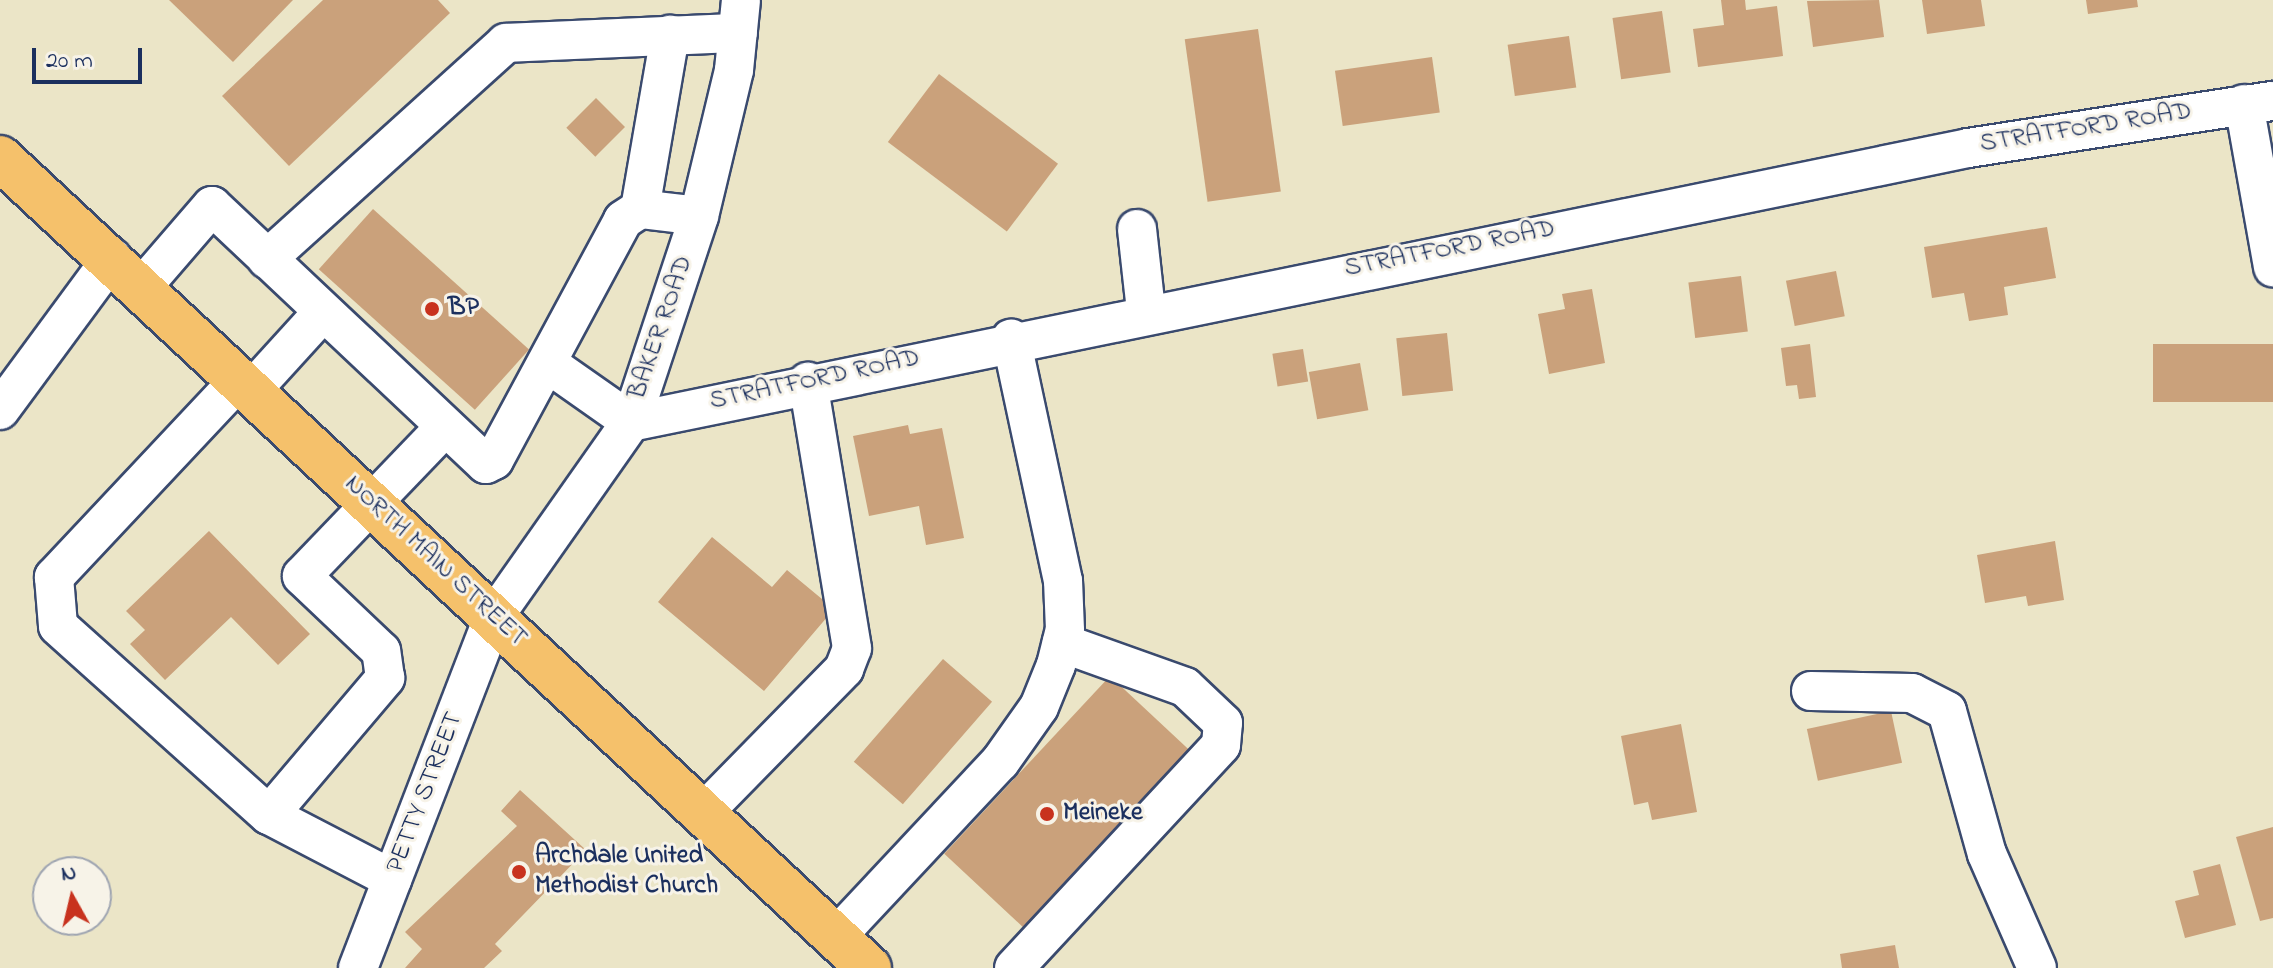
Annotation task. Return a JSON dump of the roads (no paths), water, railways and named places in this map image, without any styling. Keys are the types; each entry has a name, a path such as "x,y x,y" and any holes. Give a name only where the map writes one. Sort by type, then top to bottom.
{"main road":[{"name":"NORTH MAIN STREET","path":"0,158 127,272 869,968"}],"street":[{"path":"267,259 506,43 670,35 739,16"},
{"name":"BAKER ROAD","path":"493,618 631,422 699,216 739,16"},
{"path":"640,209 670,35"},
{"path":"2259,103 2273,267"},
{"name":"STRATFORD ROAD","path":"631,422 1146,310 1968,148 2259,103"},
{"path":"0,410 127,272 212,206 477,462 494,460 623,220 640,209 699,216"},
{"path":"1137,229 1146,310"},
{"path":"322,313 54,577 58,626 269,815 392,879"},
{"path":"836,937 1000,762 1039,707 1062,643 1063,581 1011,339"},
{"path":"547,363 631,422"},
{"path":"703,813 844,669 852,648 808,382"},
{"path":"269,815 385,678 381,651 302,576 443,429"},
{"name":"PETTY STREET","path":"358,968 493,618"},
{"path":"1014,968 1221,745 1223,723 1185,687 1062,643"},
{"path":"1811,691 1912,693 1947,711 1987,854 2037,968"}],"place":[{"name":"BP","path":"432,309"},
{"name":"Meineke","path":"1047,814"},
{"name":"Archdale United Methodist Church","path":"519,872"}]}
